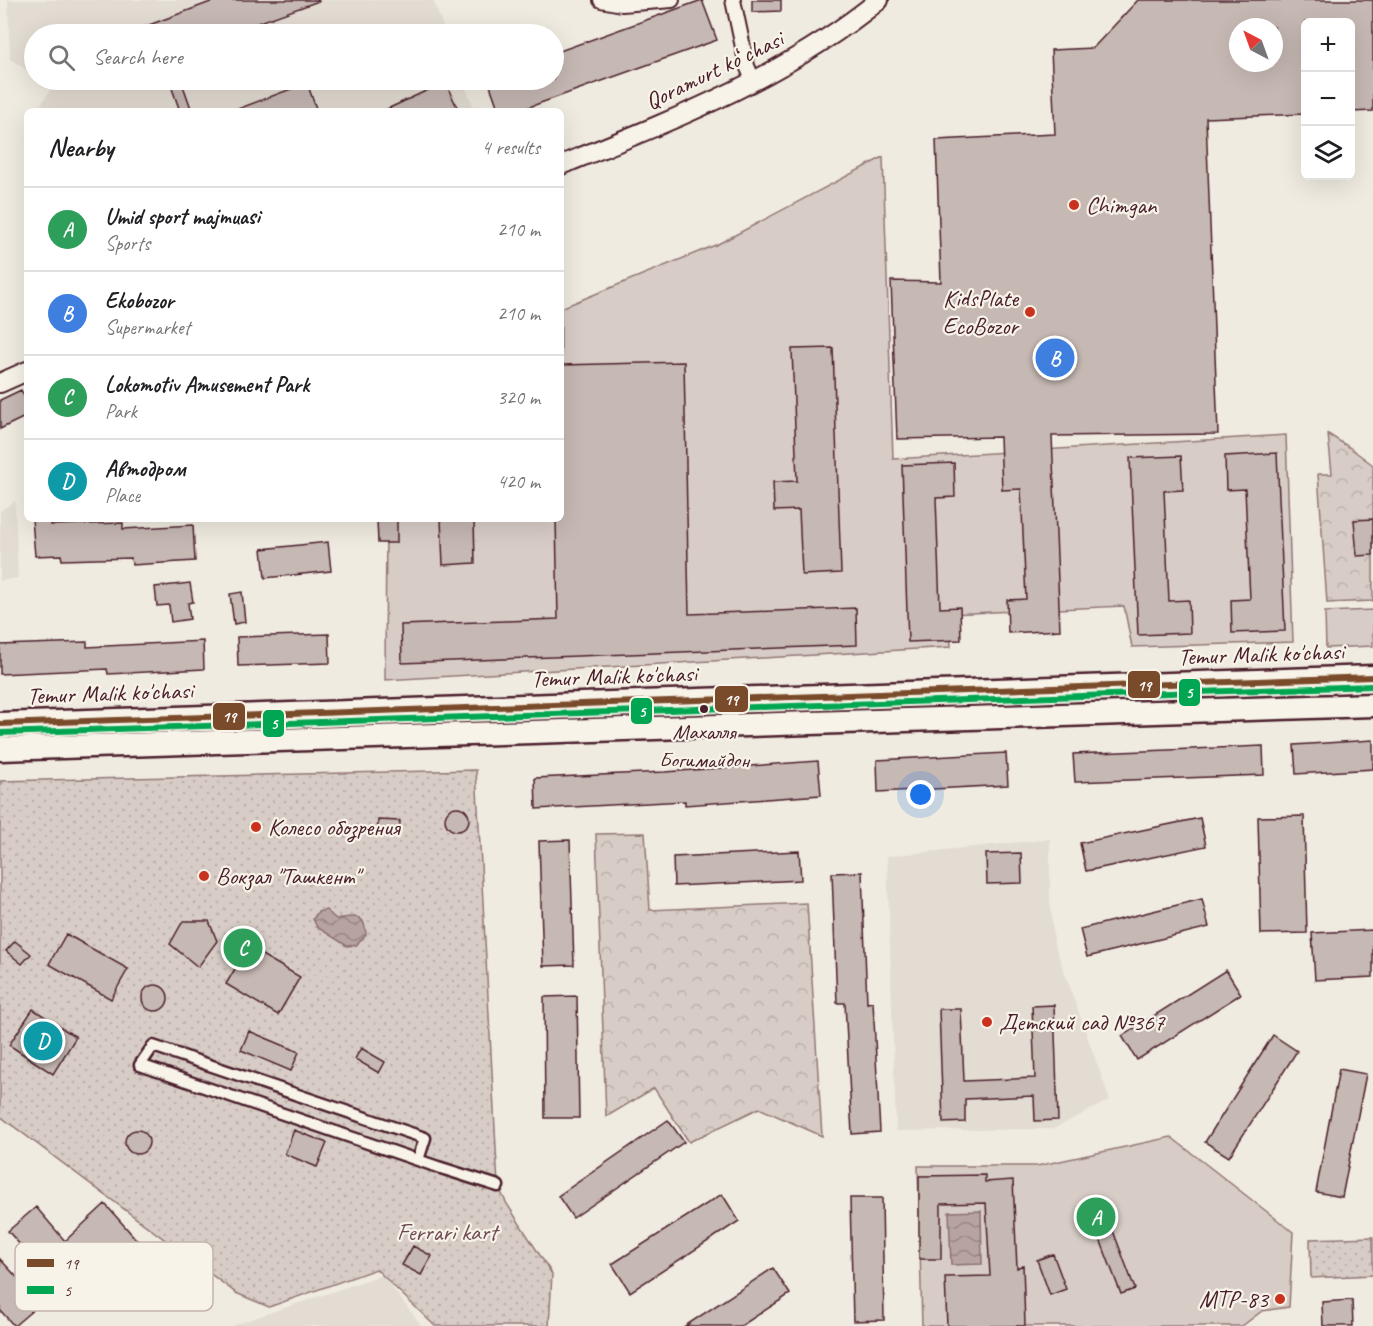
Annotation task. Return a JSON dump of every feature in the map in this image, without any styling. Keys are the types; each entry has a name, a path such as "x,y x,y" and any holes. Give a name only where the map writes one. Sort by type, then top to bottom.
{"highway":[{"name":"Temur Malik ko'chasi","path":"0,724 1373,677"},
{"path":"723,726 724,699"},
{"path":"590,704 591,731"},
{"path":"0,749 1373,705"}],"main road":[{"name":"Qoramurt koʻchasi","path":"564,157 753,80 870,0"},
{"name":"Qoramurt koʻchasi","path":"564,164 680,117 753,80 849,23 879,0"},
{"path":"0,369 24,359"},
{"path":"0,382 24,372"}],"street":[{"path":"601,0 622,4 672,0"},
{"path":"734,0 747,66 753,80"},
{"path":"418,1160 425,1138 153,1046 140,1065 438,1167 498,1186"}],"shaded area":[{"path":"8,0 433,0 442,24 24,24 24,68 10,59"},
{"path":"50,90 467,90 474,108 39,108"},
{"path":"15,501 18,578 0,581 0,511"},
{"name":"Детский сад №367","path":"1050,839 1050,898 1054,943 1110,1100 1053,1129 896,1131 887,856"},
{"path":"382,1275 422,1326 231,1326"}],"green space":[{"path":"883,157 893,459 1286,435 1293,642 1132,647 1124,606 950,614 951,647 385,680 386,522 564,522 564,307 718,244"},
{"path":"1328,434 1373,465 1373,601 1327,603 1318,474 1332,474"},
{"path":"1373,610 1373,646 1326,648 1325,612"},
{"name":"Ferrari kart","path":"476,770 498,1186 552,1274 549,1326 435,1326 376,1269 269,1307 236,1293 213,1276 213,1242 168,1242 0,1116 0,781"},
{"path":"645,833 650,910 807,903 822,1136 759,1108 689,1142 654,1088 606,1117 596,834"},
{"path":"1171,1137 1293,1232 1289,1307 1262,1311 1242,1326 922,1326 918,1166 1037,1166"},
{"path":"1373,1237 1373,1275 1311,1278 1310,1239"}],"water":[{"path":"326,910 336,919 357,917 361,919 366,935 356,945 347,946 317,927 313,919 318,912"},
{"path":"981,1211 982,1264 951,1265 949,1212"}],"building":[{"path":"216,0 319,1 255,24 152,24"},
{"path":"702,0 717,40 526,108 498,108 492,90 564,90 564,49"},
{"path":"752,0 781,0 781,11 752,12"},
{"path":"1138,0 1373,0 1373,111 1355,112 1355,18 1301,18 1301,114 1206,118 1218,434 1052,436 1060,630 1008,633 1007,600 1026,599 1021,489 1002,490 1000,437 897,439 891,281 941,282 936,140 1055,134 1051,50 1093,48"},
{"path":"173,90 185,90 191,108 179,108"},
{"path":"288,90 310,90 316,108 240,108"},
{"path":"428,90 449,90 458,108 389,108"},
{"path":"833,348 841,573 802,575 799,510 774,511 773,482 797,481 792,349"},
{"path":"684,362 689,614 856,608 857,645 402,663 401,625 558,619 556,522 564,522 564,365"},
{"path":"21,390 24,396 24,417 0,429 0,400"},
{"path":"1277,453 1285,631 1232,633 1231,600 1250,599 1245,489 1226,490 1225,456"},
{"path":"1181,456 1183,490 1164,491 1169,601 1189,600 1190,633 1138,635 1130,458"},
{"path":"954,463 955,497 936,498 940,608 960,607 961,640 908,642 902,465"},
{"path":"1373,519 1373,555 1357,556 1354,520"},
{"path":"32,522 51,522 51,525 123,523 123,529 193,525 195,561 132,565 131,558 62,560 61,555 35,556"},
{"path":"377,522 397,522 397,543 378,543"},
{"path":"441,522 474,522 475,563 443,565"},
{"path":"328,542 331,571 265,578 262,549"},
{"path":"190,583 193,602 188,603 190,619 171,622 169,605 157,606 155,587"},
{"path":"242,592 245,622 234,624 230,594"},
{"path":"329,634 330,663 238,666 237,637"},
{"path":"203,641 204,669 108,674 107,669 0,674 0,645 87,642 87,647"},
{"path":"1373,740 1373,769 1296,774 1294,745"},
{"path":"1263,746 1264,775 1075,782 1073,754"},
{"path":"1006,753 1008,785 878,792 877,760"},
{"path":"818,761 821,795 685,805 685,801 536,809 535,778 665,772"},
{"path":"457,807 462,808 468,814 468,824 462,830 457,831 452,830 446,824 445,819 446,814 452,808"},
{"path":"1304,816 1307,933 1261,934 1258,817"},
{"path":"1200,818 1206,846 1086,871 1080,843"},
{"path":"378,820 400,821 399,835 377,834"},
{"path":"570,840 574,965 543,966 539,841"},
{"path":"799,851 801,880 674,886 673,857"},
{"path":"1021,853 1022,883 987,884 986,854"},
{"path":"862,872 867,1003 873,1002 880,1132 852,1134 845,1003 837,1003 832,873"},
{"path":"1202,899 1209,927 1087,957 1080,929"},
{"path":"183,921 209,921 217,941 198,967 170,944"},
{"path":"1373,930 1373,977 1315,980 1312,933"},
{"path":"66,934 128,969 111,999 49,964"},
{"path":"15,941 31,954 22,964 6,951"},
{"path":"248,947 300,977 278,1015 226,984"},
{"path":"1226,970 1241,994 1137,1060 1122,1036"},
{"path":"155,985 164,989 168,998 164,1007 155,1011 146,1007 142,998 146,989"},
{"path":"577,996 579,1118 545,1118 544,997"},
{"path":"1054,1005 1058,1120 1035,1121 1034,1096 965,1099 965,1122 943,1123 939,1009 961,1009 964,1081 1035,1078 1032,1006"},
{"path":"33,1009 76,1037 53,1074 9,1045"},
{"path":"249,1031 299,1052 291,1071 241,1050"},
{"path":"1273,1035 1297,1051 1229,1157 1205,1142"},
{"path":"361,1048 385,1062 379,1073 355,1059"},
{"path":"1339,1069 1366,1074 1342,1197 1316,1192"},
{"path":"668,1120 684,1142 573,1218 558,1196"},
{"path":"137,1130 142,1131 148,1137 148,1147 142,1153 137,1154 132,1153 126,1147 125,1142 126,1137 132,1131"},
{"path":"294,1130 327,1143 317,1167 285,1154"},
{"path":"985,1175 985,1182 1013,1180 1017,1268 1023,1265 1025,1326 947,1326 945,1277 990,1276 986,1203 941,1204 941,1259 919,1259 919,1176"},
{"path":"722,1194 739,1221 630,1292 612,1264"},
{"path":"850,1198 882,1198 884,1320 853,1321"},
{"path":"105,1204 139,1242 18,1242 8,1231 36,1207 65,1241"},
{"path":"1104,1207 1135,1289 1121,1294 1090,1213"},
{"path":"413,1246 432,1256 421,1275 402,1265"},
{"path":"1053,1254 1066,1289 1050,1295 1037,1260"},
{"path":"0,1259 15,1275 15,1311 32,1311 14,1326 0,1310"},
{"path":"773,1268 790,1294 741,1326 685,1326"},
{"path":"1352,1300 1353,1326 1323,1326 1322,1302"}],"transit line":[{"name":"19","path":"0,724 1373,677"},
{"name":"5","path":"0,733 1373,686"}],"place":[{"name":"Chimgan","path":"1074,205"},
{"name":"KidsPlate EcoBozor","path":"1030,312"},
{"name":"Ekobozor","path":"1055,358"},
{"name":"Махалля Богимайдон","path":"704,709"},
{"name":"Колесо обозрения","path":"256,827"},
{"name":"Вокзал \"Ташкент\"","path":"204,876"},
{"name":"Lokomotiv Amusement Park","path":"243,948"},
{"name":"Детский сад №367","path":"987,1022"},
{"name":"Автодром","path":"43,1041"},
{"name":"Umid sport majmuasi","path":"1096,1217"},
{"name":"MTP-83","path":"1280,1299"}]}
